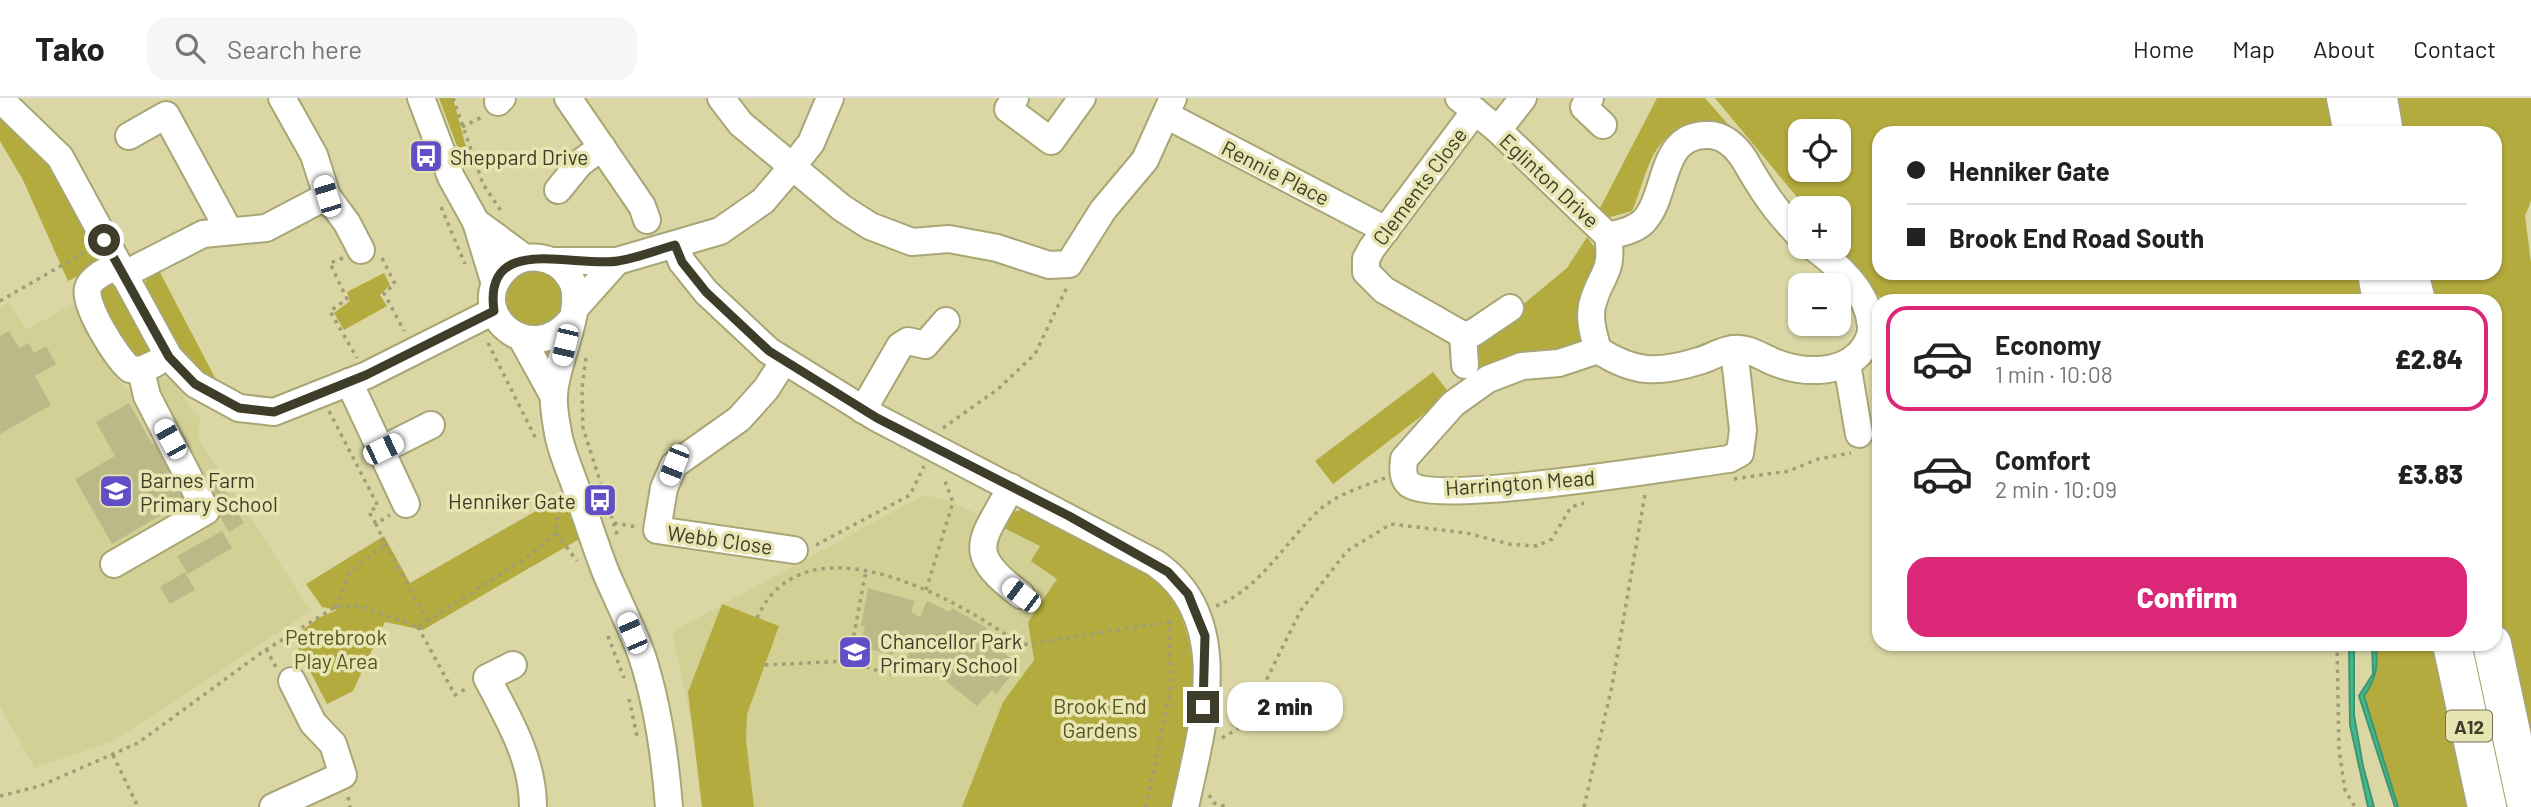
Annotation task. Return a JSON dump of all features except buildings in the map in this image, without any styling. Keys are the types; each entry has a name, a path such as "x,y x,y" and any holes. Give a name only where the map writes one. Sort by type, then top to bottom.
{"highway":[{"path":"2346,98 2352,126"},
{"path":"2378,98 2383,126"},
{"name":"A12","path":"2454,651 2487,807"},
{"name":"A12","path":"2494,651 2527,807"}],"street":[{"path":"282,98 314,155 327,196 347,223 361,250"},
{"path":"421,98 451,177 476,222 495,284"},
{"path":"568,98 642,206 647,220"},
{"path":"720,98 741,124 870,226 912,242 949,239 997,247 1049,265 1069,264 1103,210 1145,160 1170,106"},
{"path":"476,222 525,258 552,261 617,261 720,230 763,201 792,167 811,143 830,98"},
{"path":"1004,102 1051,141 1082,98"},
{"path":"1498,130 1523,98"},
{"path":"1590,98 1584,107 1603,125"},
{"path":"14,103 60,156 169,357 195,384 239,408 274,412 415,352 484,316 502,272 525,258"},
{"name":"Eglinton Drive","path":"1467,105 1498,130 1608,236 1611,263 1592,307 1591,326 1598,351"},
{"name":"Clements Close","path":"1463,335 1373,281 1366,272 1366,259 1467,105"},
{"name":"Rennie Place","path":"1170,106 1386,230"},
{"path":"129,136 166,115 228,229"},
{"name":"Eglinton Drive","path":"1608,236 1634,228 1643,221 1651,211 1667,163 1676,150 1688,139 1705,135 1719,136 1731,144 1769,204 1788,224"},
{"path":"558,190 580,163 602,147"},
{"path":"169,357 141,370 130,369 121,361 88,302 88,288 94,279 203,234 228,229 266,228 327,196"},
{"path":"675,245 682,262 706,292 769,351 928,454 1011,486 1155,563 1178,582 1198,613 1205,636 1206,685 1185,807"},
{"path":"1402,471 1404,459 1453,404 1488,379 1522,366 1559,363 1598,351 1623,366 1641,370 1696,362 1734,349 1752,351 1776,363 1807,369 1832,369 1847,364 1866,346 1871,330 1870,317 1864,300 1849,279 1826,259"},
{"path":"552,261 572,280 573,313 554,395 559,435 605,570 641,653 654,697 665,762 668,807"},
{"path":"522,339 550,337 617,261"},
{"path":"1465,365 1463,335 1473,332 1510,308"},
{"path":"484,316 500,323 522,339 554,395"},
{"path":"863,410 900,346 908,341 925,345 946,321"},
{"path":"1729,458 1740,453 1744,430 1734,349"},
{"name":"Webb Close","path":"784,361 766,389 739,419 674,465 664,488 657,530 794,550"},
{"path":"1847,364 1857,443"},
{"path":"114,564 206,511 147,396 141,370"},
{"path":"358,378 406,504"},
{"path":"383,449 431,425"},
{"name":"Harrington Mead","path":"1402,471 1408,483 1416,487 1463,489 1555,484 1729,458"},
{"path":"1011,486 983,537 983,555 993,574 1021,595"},
{"path":"513,665 487,678 523,748 533,781 533,807"},
{"path":"273,807 343,775 333,744 313,723 292,681"}],"path":[{"path":"440,206 470,276"},
{"path":"0,301 104,240"},
{"path":"358,378 330,311 347,299 330,263 361,250 379,253 395,284 384,293 415,352"},
{"path":"794,550 807,550 910,495 928,454 946,424 998,389 1035,354 1054,310 1071,280"},
{"path":"484,316 494,353 559,435 620,545"},
{"path":"559,435 582,389 587,350"},
{"path":"321,394 378,506 369,512 428,621"},
{"path":"1729,458 1730,477 1737,481 1789,471 1857,443"},
{"path":"928,454 934,470"},
{"path":"757,618 781,584 807,573 833,569 866,570 926,590 988,621 1021,645 1169,622 1223,604 1246,587 1291,544 1314,514 1340,495 1402,471"},
{"path":"926,590 953,502 943,477"},
{"path":"1633,493 1655,490"},
{"path":"1584,807 1612,687 1645,492"},
{"path":"559,501 556,533 583,571"},
{"path":"1214,743 1244,725 1301,610 1347,551 1391,524 1467,533 1509,544 1537,546 1552,539 1571,507 1588,501"},
{"path":"376,524 406,504"},
{"path":"418,627 529,556 556,533"},
{"path":"335,607 350,572 385,544"},
{"path":"849,661 866,570"},
{"path":"0,796 40,786 138,744 261,653 335,607 360,606 418,627 455,695 487,678"},
{"path":"1146,807 1171,687 1169,622"},
{"path":"605,625 627,685"},
{"path":"2337,651 2339,750 2345,790 2355,807"},
{"path":"765,665 849,661 891,676"},
{"path":"629,698 639,748"},
{"path":"112,755 138,807"}],"shaded area":[{"name":"Barnes Farm Primary School","path":"10,303 26,330 73,304 125,390 156,377 166,378 175,385 200,419 198,438 311,611 113,741 35,768 0,707 0,308"},
{"name":"Chancellor Park Primary School","path":"924,495 953,502 1040,546 1057,578 1028,622 1034,660 1003,702 962,807 702,807 696,745 672,632"},
{"path":"2349,651 2354,651 2354,715 2374,807 2368,807 2350,725"},
{"path":"2372,651 2376,651 2376,671 2364,696 2398,807 2395,807 2359,696 2373,674"}],"green space":[{"path":"439,98 453,98 467,151 460,154"},
{"path":"1657,98 1705,98 1733,130 1699,126 1675,132 1657,149 1632,211 1607,218 1599,210"},
{"path":"1715,98 2531,98 2531,201 2525,216 2531,263 2531,807 2487,807 2454,651 2502,651 2502,294 1877,294 1848,259 1851,259 1851,196 1796,196"},
{"path":"0,117 53,162 104,250 97,266 68,281 23,180 0,141"},
{"path":"1587,237 1595,248 1597,261 1584,346 1476,381 1476,343 1567,268"},
{"path":"155,263 222,391 189,367 145,291 147,274"},
{"path":"535,271 546,273 555,279 561,288 561,310 555,319 546,325 535,327 524,325 515,319 509,310 507,299 509,288 515,279 524,273"},
{"path":"384,273 390,285 380,295 387,306 344,330 334,313 350,301 347,292"},
{"path":"115,281 152,338 152,357 133,362 95,303 98,285"},
{"path":"1433,372 1450,394 1333,484 1315,461"},
{"name":"Petrebrook Play Area","path":"564,495 581,538 423,630 385,622 353,691 327,704 293,638 318,618 337,610 322,607 306,584 384,536 410,583"},
{"name":"Brook End Gardens","path":"1024,509 1094,540 1134,562 1162,585 1179,613 1189,642 1192,674 1191,708 1174,807 962,807 1003,702 1034,660 1028,622 1057,579 1031,561 1040,546 1002,527 1006,514"},
{"path":"722,604 779,626 747,714 746,740 754,807 702,807 688,692"},
{"path":"2376,651 2437,651 2469,807 2398,807 2364,695 2372,683"}],"place":[{"name":"Sheppard Drive","path":"426,156"},
{"name":"Barnes Farm Primary School","path":"116,491"},
{"name":"Henniker Gate","path":"600,500"},
{"name":"Chancellor Park Primary School","path":"855,652"}],"route":[{"path":"104,240 169,357 195,384 239,408 274,412 366,375 494,311 492,297 502,272 525,258 539,257 552,261 617,261 675,245 682,262 706,292 769,351 877,418 1069,516 1168,572 1188,594 1202,624 1207,654 1203,707"}]}
